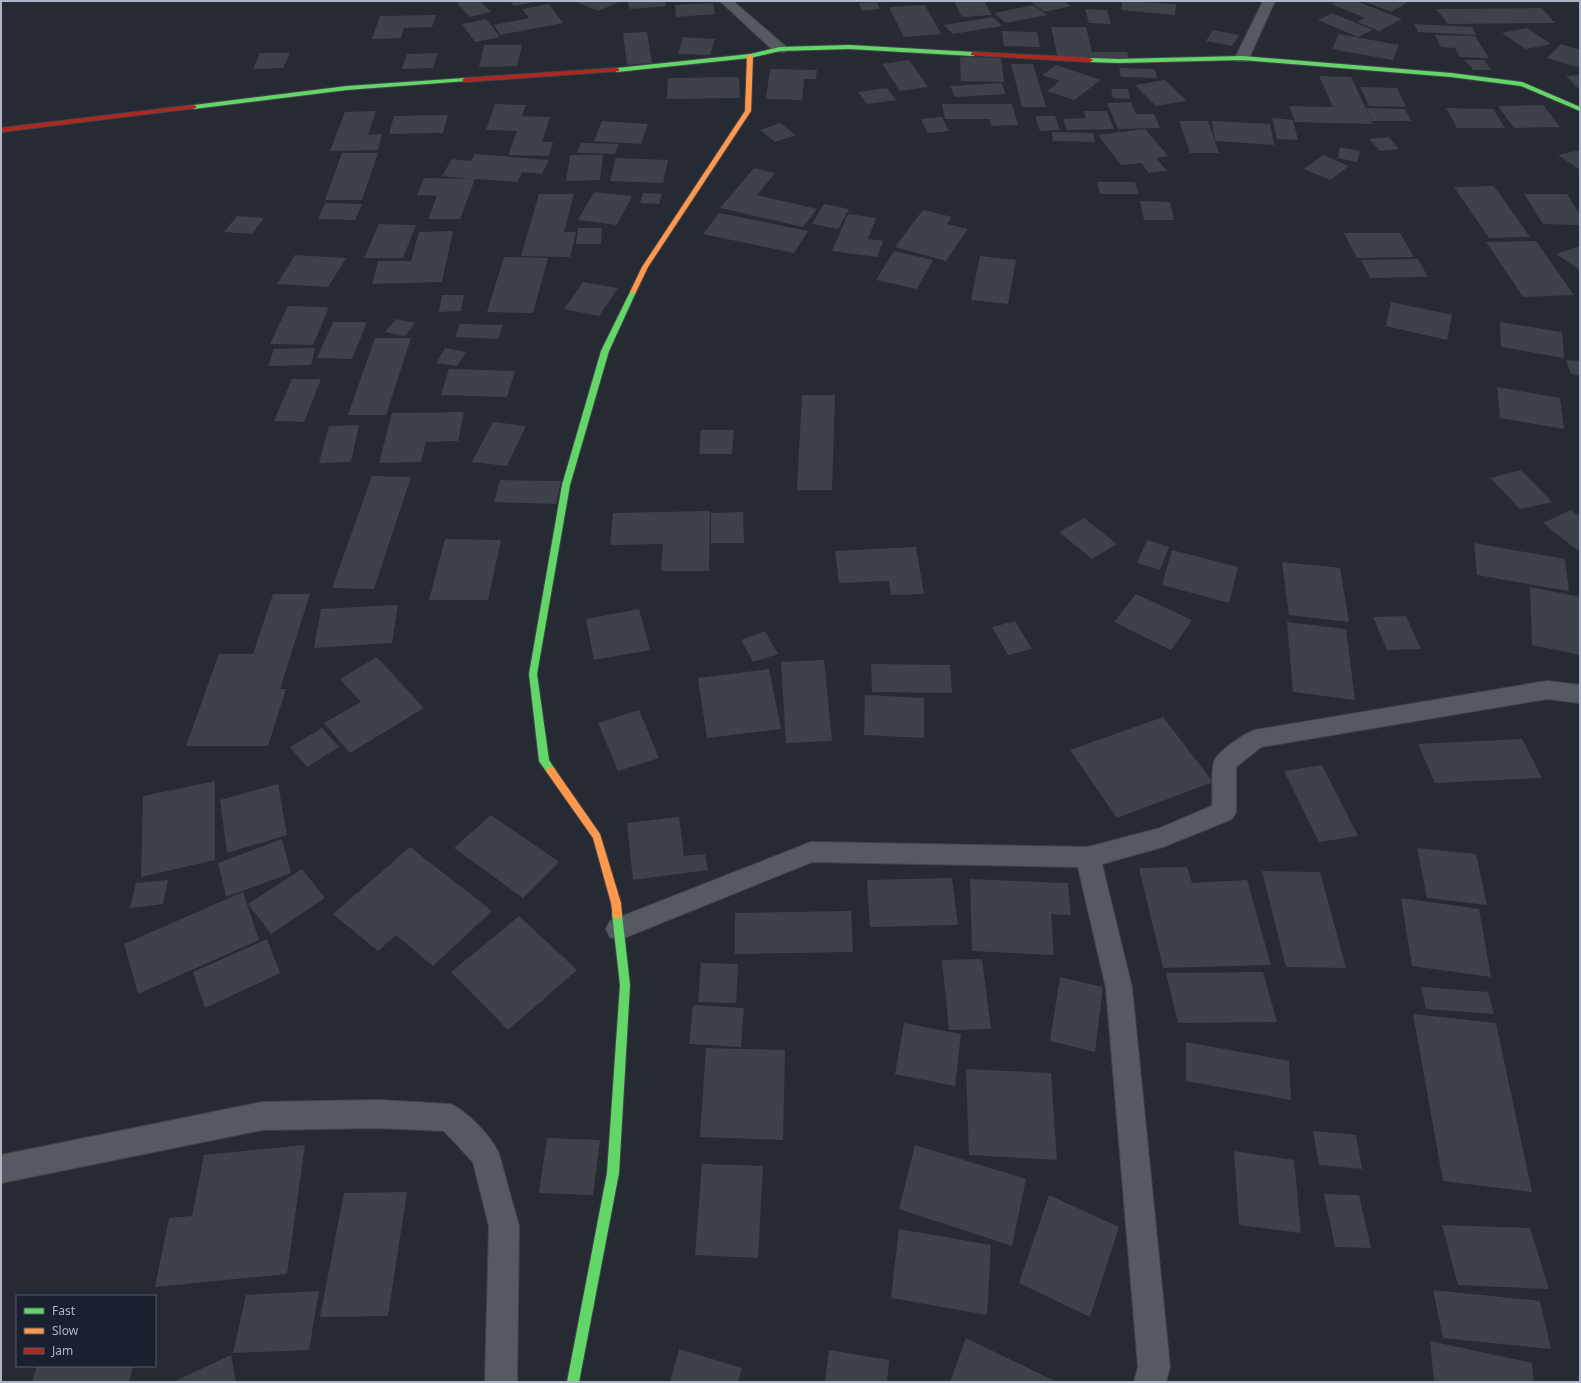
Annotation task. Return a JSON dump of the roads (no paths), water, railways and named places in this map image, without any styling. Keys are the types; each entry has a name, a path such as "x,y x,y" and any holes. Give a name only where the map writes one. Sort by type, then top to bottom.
{"street":[{"path":"726,1 780,49"},
{"path":"1242,58 1269,1"},
{"path":"1,130 347,88 645,68 750,56 780,49 849,47 1034,58 1119,61 1242,58 1451,75 1522,84 1580,109"},
{"path":"573,1382 613,1173 625,985 616,904 597,837 544,761 533,674 566,486 605,351 644,267 723,151 748,111 750,56"},
{"path":"619,930 811,852 1088,857 1163,837 1224,812 1225,763 1255,740 1547,690 1580,694"},
{"path":"1088,857 1119,988 1154,1367 1150,1382"},
{"path":"1,1170 262,1116 378,1114 450,1118 485,1154 504,1226 501,1382"}]}
